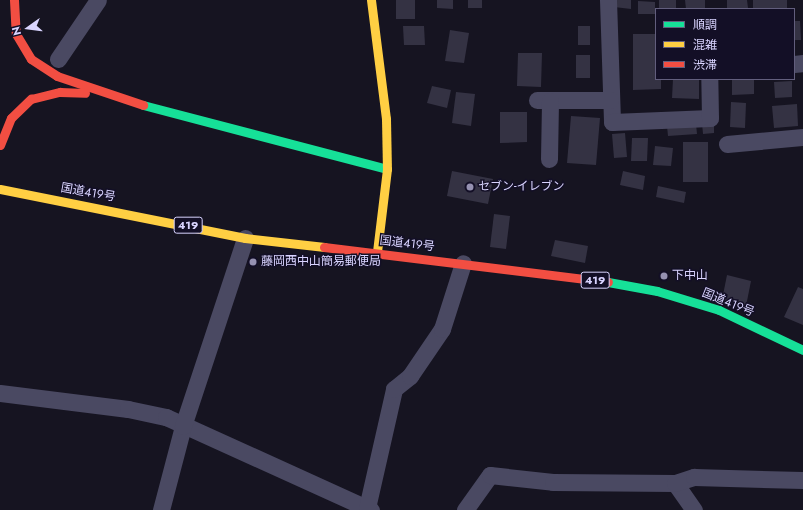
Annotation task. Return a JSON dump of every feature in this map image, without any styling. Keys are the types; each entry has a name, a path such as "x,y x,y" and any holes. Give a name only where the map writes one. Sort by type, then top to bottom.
{"main road":[{"path":"14,0 16,34 31,59 57,76 106,95 387,169"},
{"path":"371,0 386,119 387,169 377,252"},
{"path":"0,145 11,118 31,99 60,92 106,95"},
{"name":"国道419号","path":"0,190 108,208 245,238 463,263 657,291 720,310 803,350"}],"street":[{"path":"58,60 98,0"},
{"path":"608,0 610,100 612,122 710,118 709,80"},
{"path":"549,159 544,100 610,100"},
{"path":"727,144 803,137"},
{"path":"161,510 183,426 245,238"},
{"path":"0,393 128,409 166,417 369,509 394,389 410,376 442,329 463,263"},
{"path":"465,510 490,476 553,482 675,483 694,477 803,480"},
{"path":"675,483 694,510"}],"building":[{"path":"396,0 415,0 415,19 396,19"},
{"path":"437,0 453,0 453,9 437,8"},
{"path":"468,0 482,0 482,8 468,8"},
{"path":"615,0 631,0 631,9 614,7"},
{"path":"659,0 676,0 676,8 659,8"},
{"path":"685,0 705,0 705,8 686,8"},
{"path":"727,0 747,0 748,8 727,8"},
{"path":"753,0 787,0 787,8 753,8"},
{"path":"638,1 655,2 655,14 638,14"},
{"path":"795,21 800,21 801,40 795,40"},
{"path":"403,26 424,26 425,45 404,45"},
{"path":"578,26 590,26 590,45 578,45"},
{"path":"450,30 469,33 464,63 445,61"},
{"path":"633,34 655,34 655,80 661,80 661,89 633,90"},
{"path":"518,53 542,53 541,87 517,86"},
{"path":"576,55 590,55 590,78 576,78"},
{"path":"673,80 699,80 699,99 672,98"},
{"path":"732,80 754,80 754,94 732,95"},
{"path":"792,81 792,97 775,98 774,82"},
{"path":"432,86 451,90 447,108 427,103"},
{"path":"456,92 475,94 471,126 452,123"},
{"path":"731,102 746,103 745,128 730,127"},
{"path":"797,104 798,126 774,128 772,106"},
{"path":"500,112 527,112 527,142 500,143"},
{"path":"571,116 600,118 596,165 567,163"},
{"path":"714,122 714,133 703,134 702,123"},
{"path":"696,124 697,134 668,136 667,126"},
{"path":"625,133 627,157 614,158 612,134"},
{"path":"632,138 648,138 647,161 631,161"},
{"path":"683,142 708,142 708,182 683,182"},
{"path":"655,146 673,148 671,166 653,165"},
{"name":"セブン-イレブン","path":"452,171 493,179 488,204 447,196"},
{"path":"623,171 645,176 643,190 620,185"},
{"path":"658,186 686,192 684,203 656,197"},
{"path":"494,214 510,216 506,249 490,247"},
{"path":"555,240 588,246 585,263 551,256"},
{"path":"727,275 751,281 746,306 722,300"},
{"path":"798,287 803,289 803,325 784,317"}],"traffic: fast":[{"path":"143,105 387,169"},
{"path":"608,282 657,291 719,310 803,350"}],"traffic: slow":[{"path":"371,0 386,119 387,169 377,252"},
{"path":"0,189 245,238 324,247"}],"traffic: jam":[{"path":"14,0 16,34 31,59 57,76 143,105"},
{"path":"0,145 11,118 31,99 60,92 85,93"},
{"path":"324,247 608,282"}],"place":[{"name":"セブン-イレブン","path":"470,187"},
{"name":"藤岡西中山簡易郵便局","path":"253,262"},
{"name":"下中山","path":"664,276"}]}
